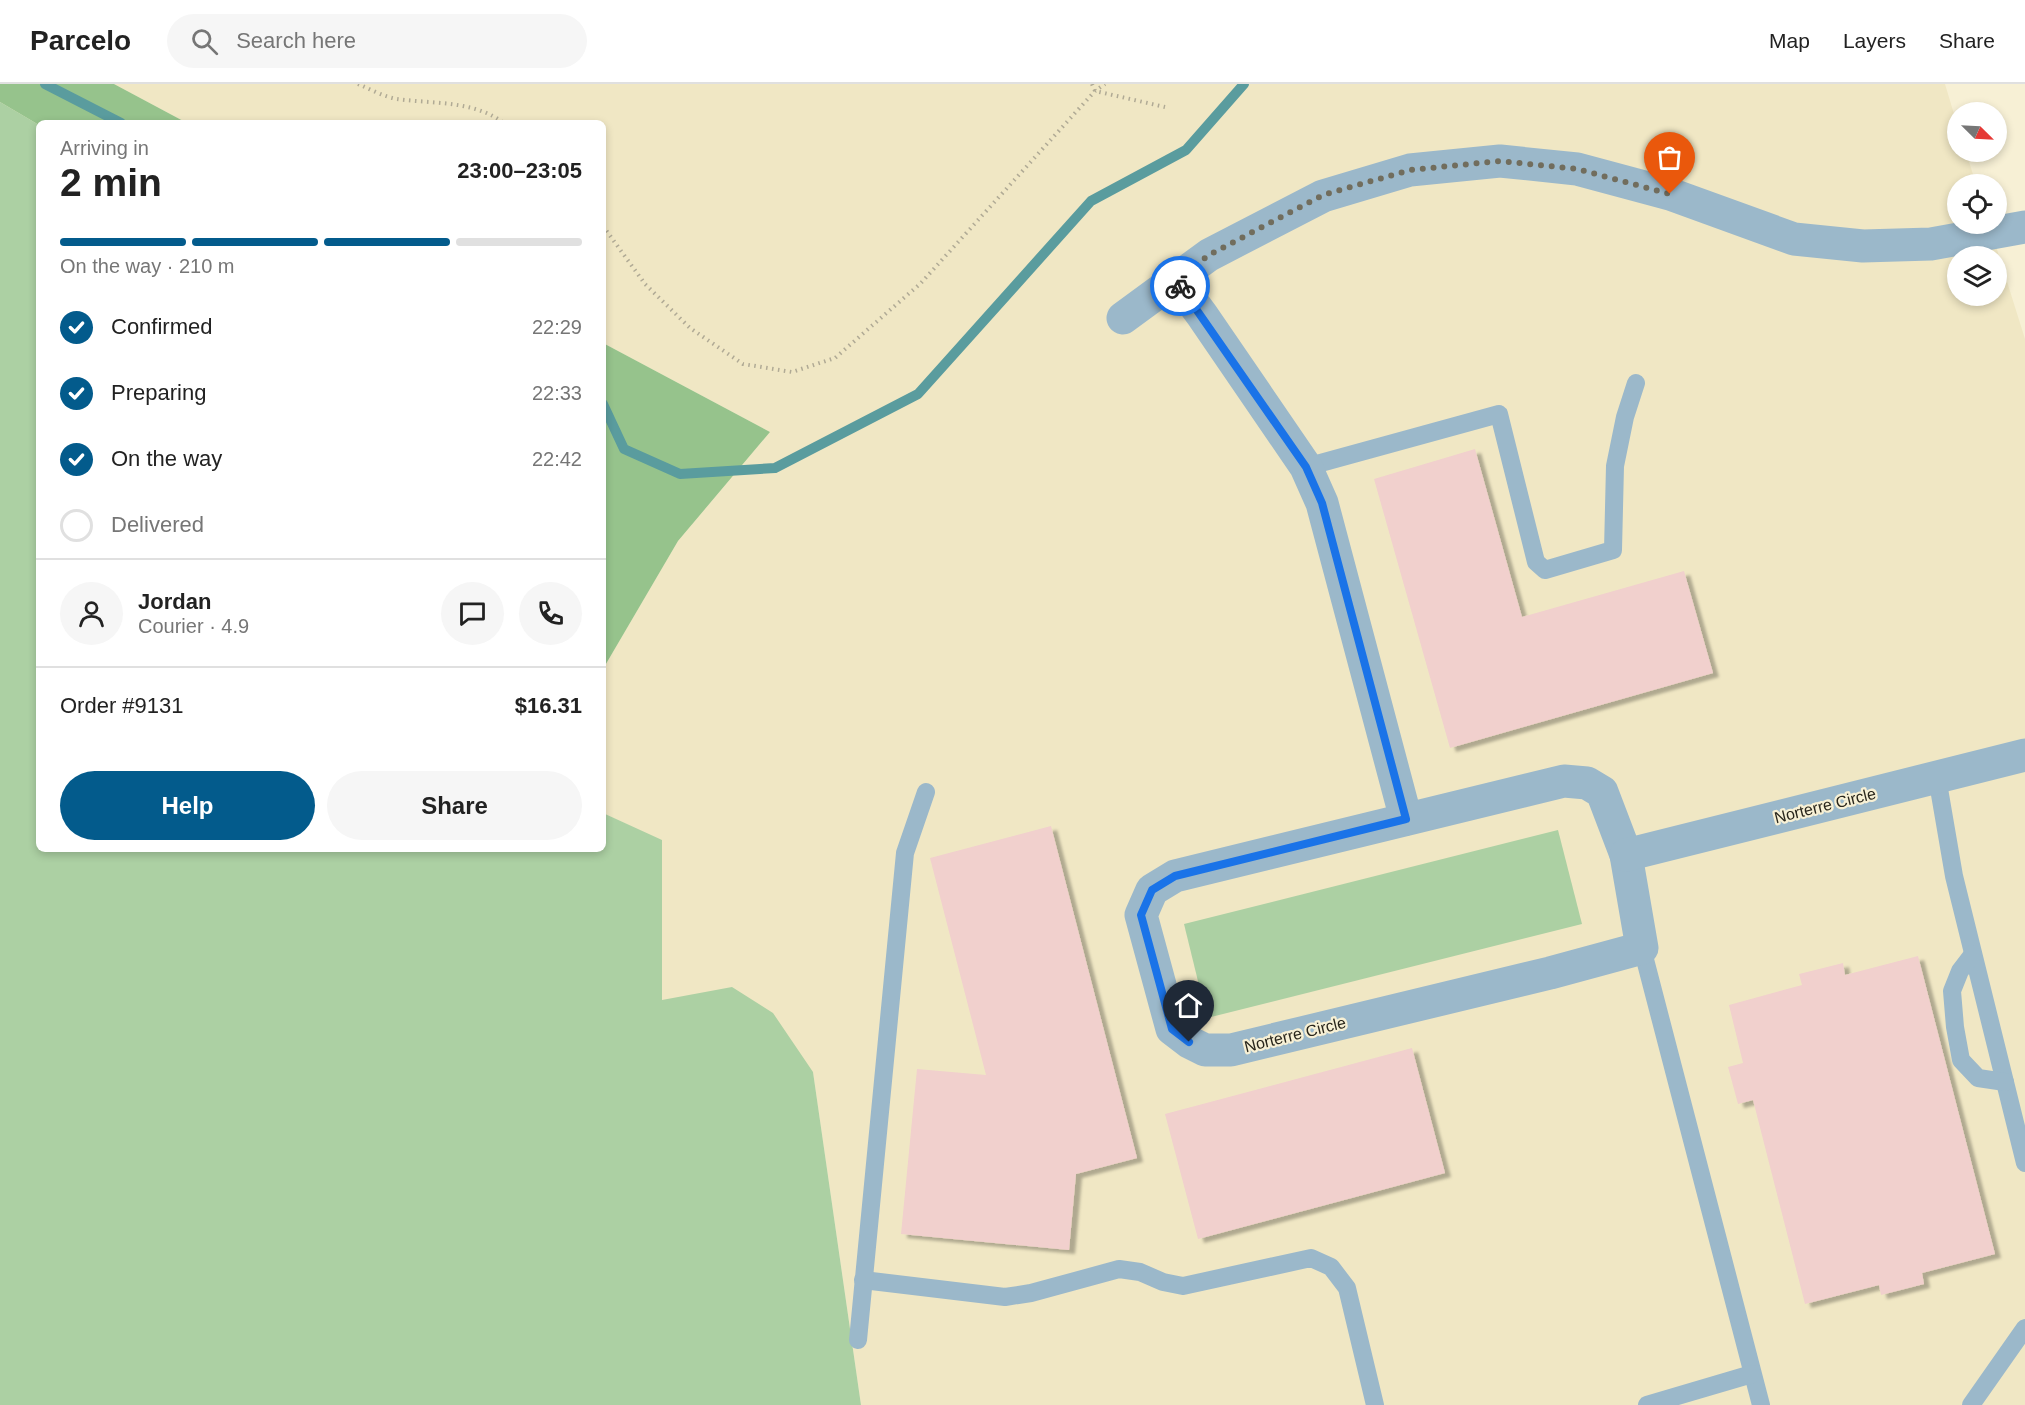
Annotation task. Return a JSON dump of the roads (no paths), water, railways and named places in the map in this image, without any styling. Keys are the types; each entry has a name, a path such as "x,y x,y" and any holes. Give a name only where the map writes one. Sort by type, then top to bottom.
{"street":[{"path":"1123,318 1209,255 1323,195 1410,170 1500,161 1577,169 1670,194 1794,238 1863,246 1931,244 2025,227"},
{"path":"1176,280 1306,467 1322,503 1406,819"},
{"name":"Norterre Circle","path":"1626,855 2025,755"},
{"name":"Norterre Circle","path":"1564,781 1587,783 1602,792 1626,855 1642,948 1550,973 1231,1050 1205,1050 1189,1042 1172,1029 1141,915 1152,890 1175,876 1564,781"}],"lane":[{"path":"1306,467 1499,414 1536,562 1545,570 1613,550 1615,466 1625,417 1636,383"},
{"path":"1937,777 1954,876 2025,1163"},
{"path":"858,1340 905,853 926,792"},
{"path":"1642,948 1761,1405"},
{"path":"1973,954 1960,971 1952,990 1961,1060 1978,1078 2005,1082"},
{"path":"863,1280 1005,1297 1031,1293 1119,1269 1140,1272 1163,1282 1183,1286 1311,1258 1331,1267 1347,1288 1375,1405"},
{"path":"1971,1405 2025,1328"},
{"path":"1647,1405 1752,1374"}],"waterway":[{"path":"45,84 115,120"},
{"path":"606,410 624,449 680,474 775,468 918,394 1091,201 1186,150 1244,84"}]}
